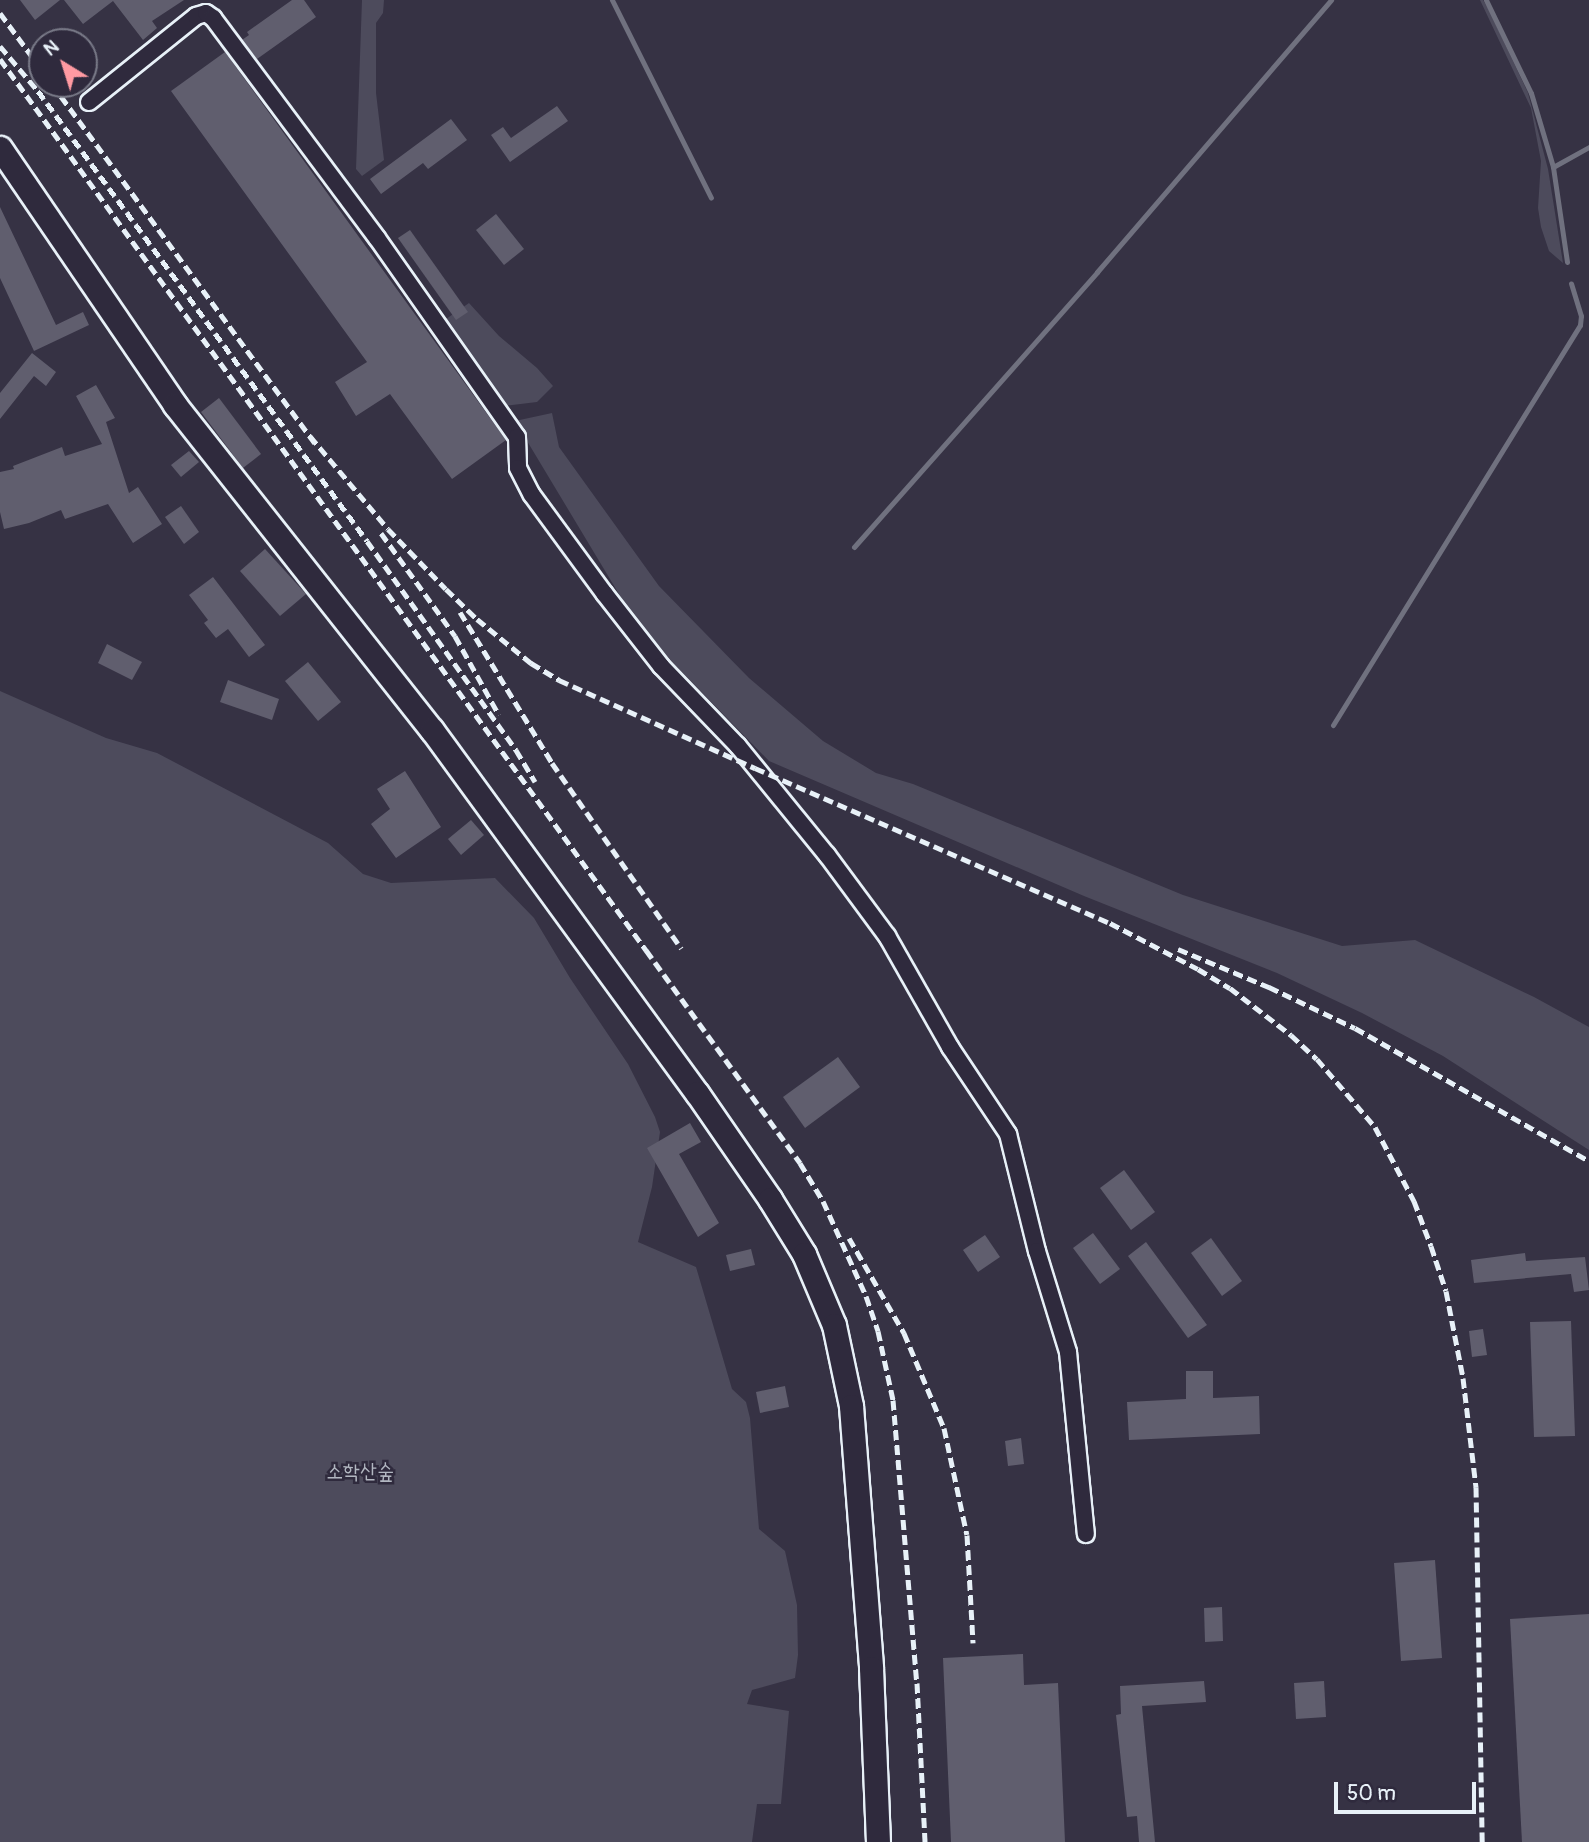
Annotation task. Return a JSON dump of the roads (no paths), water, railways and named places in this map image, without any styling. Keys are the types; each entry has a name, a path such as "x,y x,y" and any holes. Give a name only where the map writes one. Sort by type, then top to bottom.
{"street":[{"path":"89,102 196,16 206,13 214,18 377,238 517,437 518,468 540,506 631,629 661,666 738,746 827,855 887,936 950,1047 1008,1134 1037,1251 1068,1352 1086,1534"},
{"path":"0,148 175,405 456,762 697,1093 770,1199 804,1254 834,1325 851,1406 870,1668 878,1842"}],"waterway":[{"path":"612,0 711,198"},
{"path":"854,547 1097,272 1331,0"},
{"path":"1486,0 1531,93 1553,167 1567,262"},
{"path":"1553,167 1589,147"},
{"path":"1333,725 1580,325 1581,316 1571,284"}],"railway":[{"path":"0,13 28,51"},
{"path":"0,46 38,91 367,541 516,750 535,782"},
{"path":"0,59 800,1163 823,1201 866,1296 878,1331 893,1400 917,1683 925,1842"},
{"path":"62,98 315,443"},
{"path":"310,436 388,529 446,589 477,619 531,663 559,680 1110,923 1198,969 1230,988 1291,1035 1317,1059 1375,1127 1414,1201 1431,1246 1446,1291 1463,1378 1476,1487 1482,1842"},
{"path":"381,533 455,636 499,715"},
{"path":"460,612 552,763 681,948"},
{"path":"1178,949 1269,987 1355,1028 1589,1161"},
{"path":"849,1238 904,1333 944,1428 967,1535 973,1643"}],"park label":[{"name":"소학산숲","path":"360,1472"}]}
